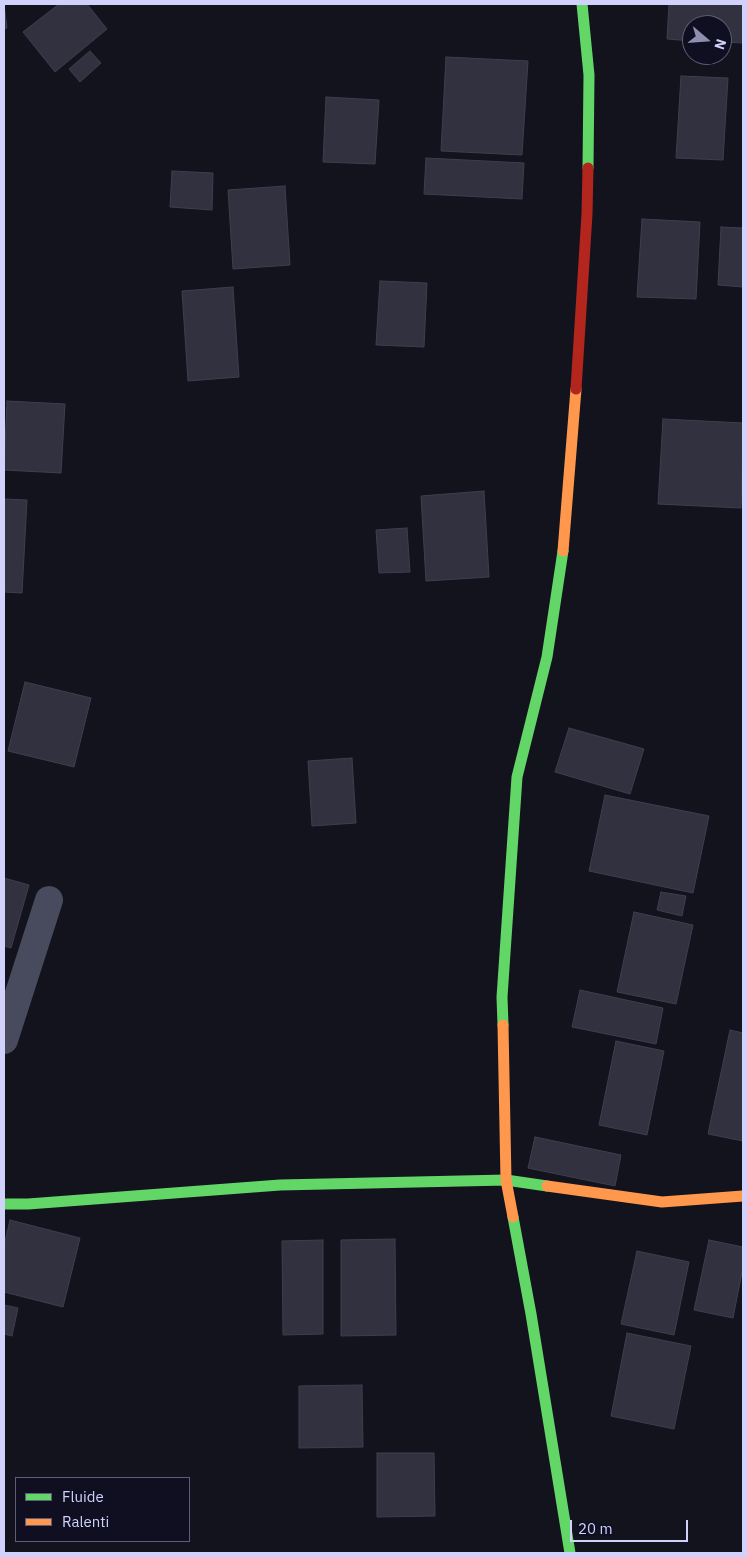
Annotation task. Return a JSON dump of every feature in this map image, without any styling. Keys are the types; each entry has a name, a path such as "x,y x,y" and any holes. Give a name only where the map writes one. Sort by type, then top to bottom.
{"street":[{"path":"570,1553 531,1314 506,1180 502,997 517,776 546,657 563,550 577,380 587,214 589,75 582,4"},
{"path":"4,1040 49,900"},
{"path":"4,1204 28,1204 280,1185 506,1180 662,1202 743,1196"}],"building":[{"path":"4,4 7,28 4,29"},
{"path":"59,4 87,4 107,29 55,72 23,32"},
{"path":"669,4 743,4 743,43 732,42 732,15 682,15 682,40 667,39"},
{"path":"90,51 101,63 80,82 69,69"},
{"path":"446,57 528,61 522,155 441,151"},
{"path":"681,76 728,78 723,160 676,158"},
{"path":"326,97 379,100 375,164 323,162"},
{"path":"426,158 524,163 522,199 424,194"},
{"path":"172,171 213,173 212,210 170,207"},
{"path":"285,186 290,265 233,269 228,190"},
{"path":"642,219 700,222 696,299 637,297"},
{"path":"721,227 743,228 743,287 718,285"},
{"path":"380,281 427,283 424,347 376,345"},
{"path":"233,287 239,377 188,381 182,291"},
{"path":"7,401 65,404 61,473 4,470"},
{"path":"663,419 743,423 741,508 658,504"},
{"path":"484,491 489,577 426,581 421,496"},
{"path":"4,499 27,500 22,593 4,592"},
{"path":"407,528 410,572 379,573 376,530"},
{"path":"25,682 91,698 74,767 8,751"},
{"path":"569,728 644,749 630,794 555,772"},
{"path":"352,758 356,823 312,826 308,761"},
{"path":"605,795 709,816 693,893 589,871"},
{"path":"4,878 29,885 11,948 4,946"},
{"path":"661,892 686,896 682,916 657,910"},
{"path":"634,912 693,925 676,1004 617,992"},
{"path":"580,990 663,1008 656,1044 572,1027"},
{"path":"730,1030 743,1033 743,1141 708,1134"},
{"path":"616,1041 664,1051 647,1135 599,1125"},
{"path":"535,1137 621,1155 615,1186 528,1168"},
{"path":"10,1220 80,1238 63,1307 4,1292 4,1246"},
{"path":"395,1239 396,1335 341,1336 341,1240"},
{"path":"323,1240 323,1334 283,1335 282,1241"},
{"path":"709,1240 743,1247 743,1267 733,1318 694,1310"},
{"path":"637,1251 689,1262 674,1335 621,1324"},
{"path":"4,1305 18,1308 12,1336 4,1334"},
{"path":"627,1333 691,1346 674,1429 611,1416"},
{"path":"362,1385 363,1447 299,1448 299,1386"},
{"path":"377,1453 434,1453 435,1516 377,1517"}],"traffic: fast":[{"path":"582,4 589,75 588,168"},
{"path":"503,1025 502,997 517,777 547,657 563,551"},
{"path":"4,1204 28,1204 280,1185 506,1180 547,1186"},
{"path":"513,1217 531,1314 570,1553"}],"traffic: slow":[{"path":"563,551 576,389"},
{"path":"503,1025 506,1180 513,1217"},
{"path":"547,1186 662,1202 743,1196"}],"traffic: jam":[{"path":"576,389 588,168"}]}
